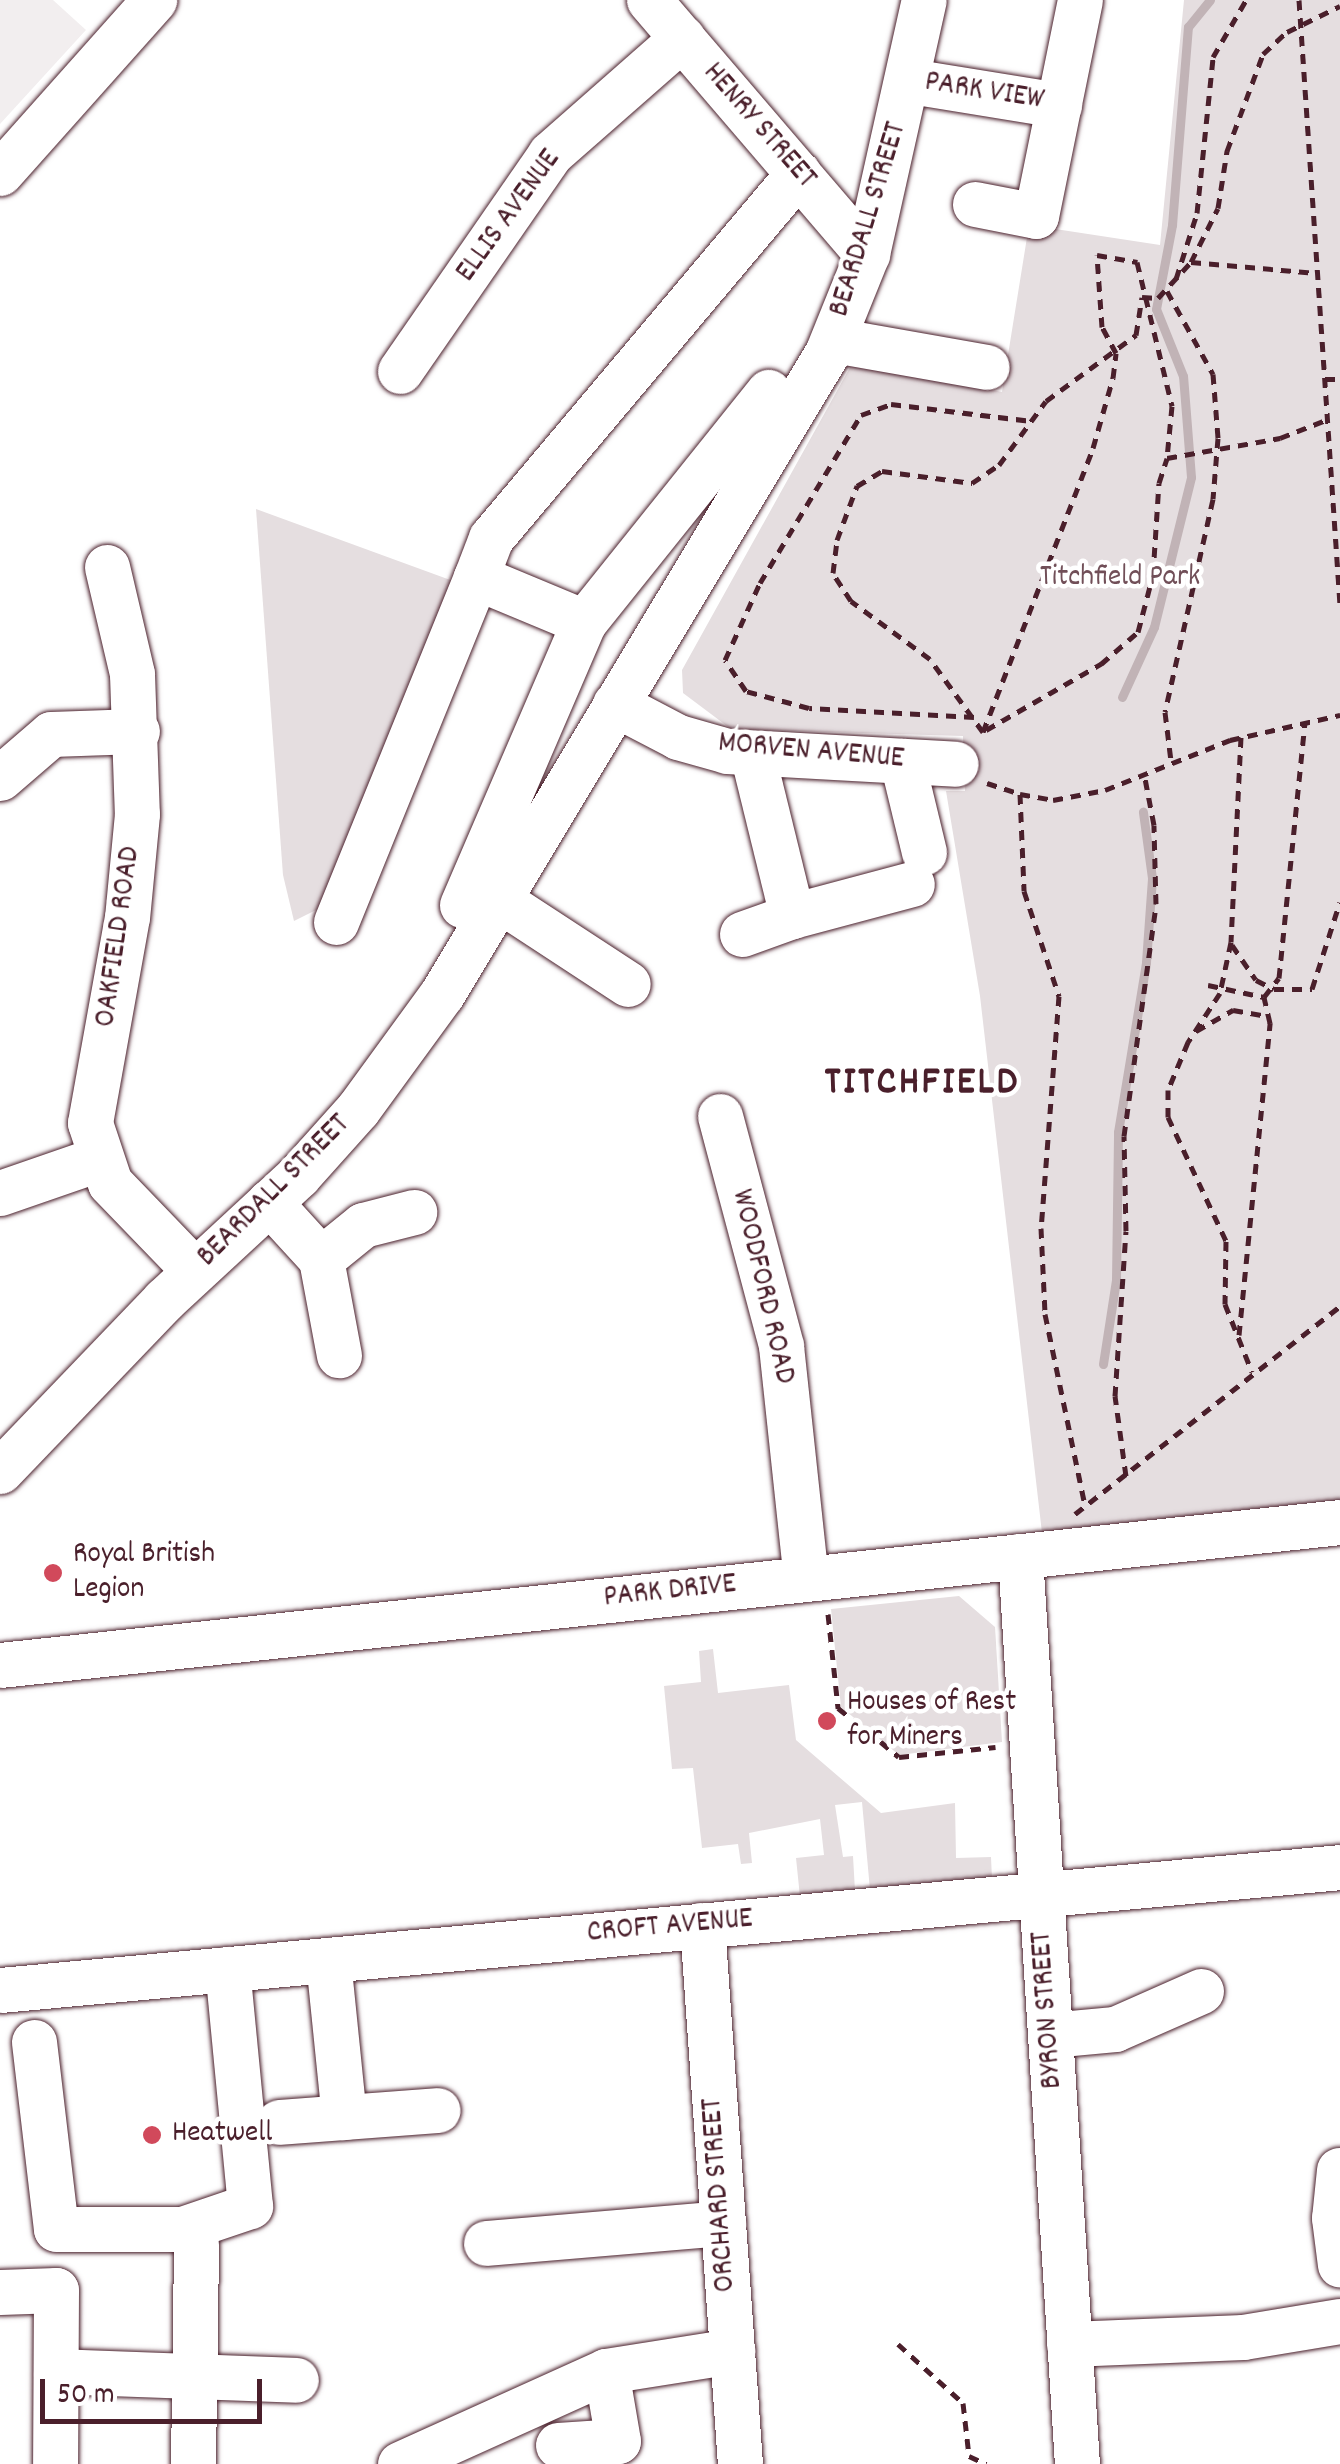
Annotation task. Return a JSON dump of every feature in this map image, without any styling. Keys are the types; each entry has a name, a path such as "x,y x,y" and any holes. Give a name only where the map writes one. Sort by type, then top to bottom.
{"street":[{"path":"0,173 154,0"},
{"name":"HENRY STREET","path":"649,0 867,254"},
{"name":"BEARDALL STREET","path":"522,818 616,704 755,480 834,340 867,254 910,81 924,0"},
{"path":"975,204 1036,216 1080,0"},
{"name":"ELLIS AVENUE","path":"400,372 550,154 682,38"},
{"name":"PARK VIEW","path":"910,81 1058,105"},
{"path":"336,922 490,538 798,173"},
{"path":"834,340 988,367"},
{"name":"BEARDALL STREET","path":"0,1471 358,1110 442,994 480,902 522,818 584,622 768,392"},
{"path":"719,454 755,480"},
{"name":"OAKFIELD ROAD","path":"107,568 120,608 137,731 126,917 90,1122 98,1158 110,1183 196,1271"},
{"path":"476,576 584,622"},
{"name":"MORVEN AVENUE","path":"616,704 678,737 752,753 902,761 977,758"},
{"path":"0,778 51,734 137,731"},
{"path":"752,753 792,916"},
{"path":"742,934 918,868 902,761"},
{"path":"480,902 628,984"},
{"name":"WOODFORD ROAD","path":"720,1116 781,1346 816,1590"},
{"path":"0,1194 98,1158"},
{"path":"269,1202 321,1258 339,1356"},
{"path":"321,1258 363,1225 414,1212"},
{"name":"PARK DRIVE","path":"0,1665 816,1590 1039,1554 1340,1522"},
{"name":"BYRON STREET","path":"1039,1554 1041,1894 1077,2464"},
{"name":"CROFT AVENUE","path":"0,1990 1340,1866"},
{"name":"ORCHARD STREET","path":"702,1926 740,2464"},
{"path":"328,1960 344,2117"},
{"path":"56,2229 182,2229 250,2206 227,1969"},
{"path":"1050,2035 1116,2030 1200,1991"},
{"path":"34,2042 56,2229 55,2464"},
{"path":"278,2122 438,2110"},
{"path":"1339,2170 1334,2218 1340,2265"},
{"path":"486,2243 724,2223"},
{"path":"194,2464 196,2244"},
{"path":"0,2292 56,2290"},
{"path":"1069,2344 1243,2337 1340,2321"},
{"path":"400,2464 606,2371 732,2351"},
{"path":"558,2445 618,2441 606,2371"},
{"path":"56,2372 296,2380"}],"path":[{"path":"1174,284 1197,214 1213,57 1246,0"},
{"path":"1299,0 1340,604"},
{"path":"1142,297 1158,298 1174,284 1191,262 1218,208 1227,150 1263,54 1300,26 1340,6"},
{"path":"1096,255 1137,262 1142,297 1172,406 1167,458 1158,483 1153,575 1138,632 977,758 1094,448 1116,353 1102,327 1096,255"},
{"path":"1191,262 1317,273"},
{"path":"1167,291 1213,374 1217,450 1212,499 1165,712 1172,760"},
{"path":"1142,297 1136,335 1046,401 1000,466 972,483 882,472 857,486 837,540 833,573 851,601 930,659 974,718 977,758 1020,794 1054,800 1105,790 1172,760 1240,737 1340,715"},
{"path":"1325,379 1340,379"},
{"path":"974,718 809,708 746,691 725,660 760,583 860,414 891,404 1032,422"},
{"path":"1167,458 1217,450 1327,420"},
{"path":"1264,997 1274,988 1305,723"},
{"path":"1240,737 1231,942 1221,988 1193,1033 1168,1090 1168,1116 1226,1242 1225,1304 1252,1372"},
{"path":"1126,1476 1115,1396 1126,1231 1124,1136 1156,904 1154,825 1144,773"},
{"path":"1020,794 1024,891 1059,996 1041,1228 1045,1314 1085,1505"},
{"path":"1231,942 1256,980 1274,988 1312,989 1340,902"},
{"path":"1208,985 1264,997"},
{"path":"1238,1338 1268,1016 1264,997"},
{"path":"1193,1033 1233,1010 1268,1016"},
{"path":"1039,1554 1056,1530 1085,1505 1340,1306"},
{"path":"816,1590 838,1708 899,1757 1008,1746"},
{"path":"898,2344 963,2403 969,2456 986,2464"}],"shaded area":[{"path":"0,0 53,0 86,30 0,124"}],"green space":[{"name":"Titchfield Park","path":"1184,0 1340,0 1340,1500 1042,1533 980,996 946,791 965,791 963,736 731,729 683,693 682,670 853,362 1002,392 1029,225 1160,245"},
{"path":"256,509 464,585 324,906 294,921 283,875"},
{"path":"959,1596 995,1627 1002,1742 899,1755 841,1707 831,1609"},
{"path":"713,1649 718,1693 789,1685 796,1740 881,1813 955,1803 956,1858 991,1857 992,1879 870,1890 862,1802 835,1805 843,1857 853,1856 855,1891 800,1897 796,1858 824,1855 820,1819 749,1833 752,1863 741,1864 738,1844 702,1848 693,1768 672,1769 664,1686 701,1682 699,1651"}],"waterway":[{"path":"1122,697 1154,627 1191,477 1183,376 1156,309 1172,225 1188,27 1210,0"},
{"path":"1103,1364 1116,1280 1118,1132 1146,962 1152,878 1143,812"}],"place":[{"name":"Royal British Legion","path":"53,1573"},
{"name":"Houses of Rest for Miners","path":"827,1721"},
{"name":"Heatwell","path":"152,2135"}],"district":[{"name":"TITCHFIELD","path":"922,1085"}]}
